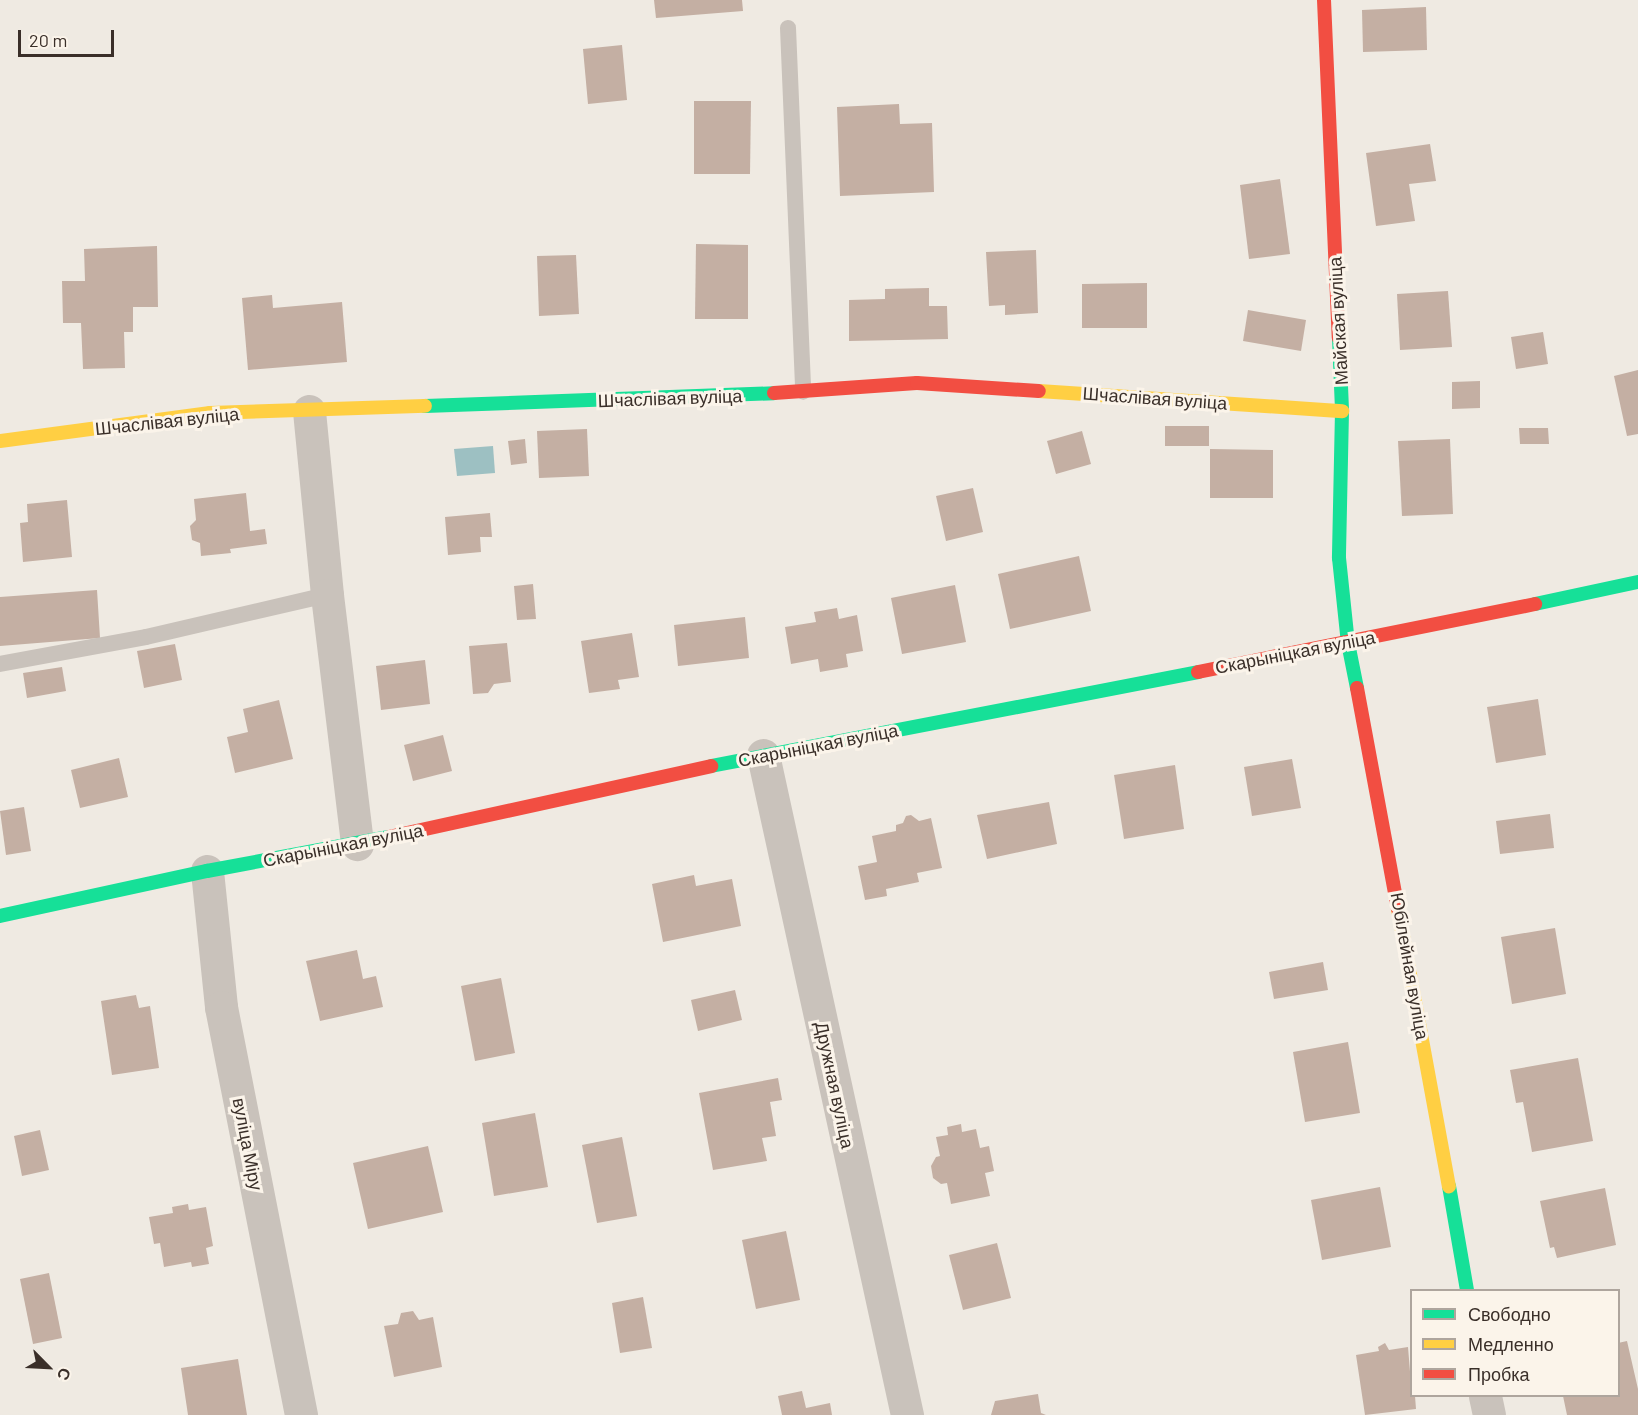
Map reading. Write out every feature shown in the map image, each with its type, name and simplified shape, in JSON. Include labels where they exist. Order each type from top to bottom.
[{"type":"street","name":"Майская вуліца","points":[[1324,0],[1342,411],[1339,558],[1348,643]]},
{"type":"street","name":"Шчаслівая вуліца","points":[[0,441],[210,413],[803,392],[917,383],[1342,411]]},
{"type":"street","points":[[309,411],[327,595],[357,844]]},
{"type":"street","name":"Скарыніцкая вуліца","points":[[0,916],[207,871],[357,844],[763,755],[1348,643],[1638,582]]},
{"type":"street","name":"Юбілейная вуліца","points":[[1348,643],[1423,1037],[1467,1289]]},
{"type":"street","name":"Дружная вуліца","points":[[763,755],[907,1415]]},
{"type":"street","name":"вуліца Міру","points":[[207,871],[221,1007],[301,1415]]},
{"type":"street","points":[[1485,1397],[1488,1415]]},
{"type":"lane","points":[[788,28],[803,392]]},
{"type":"lane","points":[[0,664],[146,637],[327,595]]},
{"type":"water","points":[[493,446],[495,473],[457,476],[454,449]]},
{"type":"building","points":[[654,0],[742,0],[743,11],[656,18]]},
{"type":"building","points":[[1426,7],[1427,50],[1363,52],[1362,10]]},
{"type":"building","points":[[622,45],[627,100],[588,104],[583,49]]},
{"type":"building","points":[[694,101],[751,101],[750,174],[694,174]]},
{"type":"building","points":[[899,104],[900,124],[932,123],[934,192],[840,196],[837,107]]},
{"type":"building","points":[[1430,144],[1436,181],[1409,184],[1415,221],[1376,226],[1366,153]]},
{"type":"building","points":[[1280,179],[1290,254],[1249,259],[1240,185]]},
{"type":"building","points":[[696,244],[748,245],[748,319],[695,319]]},
{"type":"building","points":[[157,246],[158,307],[133,307],[133,332],[124,332],[125,368],[83,369],[81,323],[63,323],[62,281],[85,281],[84,249]]},
{"type":"building","points":[[1036,250],[1038,313],[1005,315],[1005,305],[989,306],[986,252]]},
{"type":"building","points":[[576,255],[579,314],[539,316],[537,256]]},
{"type":"building","points":[[1147,283],[1147,328],[1082,328],[1082,284]]},
{"type":"building","points":[[929,288],[929,306],[947,306],[948,339],[849,341],[849,300],[885,299],[885,289]]},
{"type":"building","points":[[1448,291],[1452,347],[1400,350],[1397,294]]},
{"type":"building","points":[[272,295],[273,308],[342,302],[347,362],[248,370],[242,298]]},
{"type":"building","points":[[1248,310],[1306,320],[1301,351],[1243,341]]},
{"type":"building","points":[[1543,332],[1548,364],[1516,369],[1511,337]]},
{"type":"building","points":[[1638,370],[1638,434],[1627,436],[1614,376]]},
{"type":"building","points":[[1480,381],[1480,408],[1452,409],[1452,382]]},
{"type":"building","points":[[1165,426],[1209,426],[1209,446],[1165,446]]},
{"type":"building","points":[[1519,428],[1548,428],[1549,444],[1520,444]]},
{"type":"building","points":[[587,429],[589,476],[539,478],[537,431]]},
{"type":"building","points":[[1082,431],[1091,464],[1056,474],[1047,441]]},
{"type":"building","points":[[525,439],[527,463],[511,465],[508,441]]},
{"type":"building","points":[[1450,439],[1453,514],[1402,516],[1398,441]]},
{"type":"building","points":[[1210,449],[1273,450],[1273,498],[1210,498]]},
{"type":"building","points":[[973,488],[983,532],[946,541],[936,496]]},
{"type":"building","points":[[246,493],[250,531],[265,529],[267,544],[230,549],[231,553],[201,556],[200,543],[192,540],[190,526],[196,520],[194,499]]},
{"type":"building","points":[[67,500],[72,557],[23,562],[20,523],[28,522],[27,504]]},
{"type":"building","points":[[490,513],[492,537],[480,537],[481,552],[448,555],[445,517]]},
{"type":"building","points":[[1079,556],[1091,611],[1010,629],[998,574]]},
{"type":"building","points":[[533,584],[536,619],[517,620],[514,586]]},
{"type":"building","points":[[955,585],[966,642],[902,654],[891,598]]},
{"type":"building","points":[[97,590],[100,638],[0,646],[0,597]]},
{"type":"building","points":[[837,608],[839,619],[857,615],[863,651],[846,654],[848,667],[820,672],[818,659],[791,664],[785,627],[816,622],[814,612]]},
{"type":"building","points":[[745,617],[749,658],[678,666],[674,625]]},
{"type":"building","points":[[632,633],[639,677],[618,680],[620,689],[589,693],[581,641]]},
{"type":"building","points":[[507,643],[511,682],[494,684],[488,693],[473,694],[469,646]]},
{"type":"building","points":[[175,644],[182,680],[144,688],[137,651]]},
{"type":"building","points":[[425,660],[430,704],[381,710],[376,666]]},
{"type":"building","points":[[62,667],[66,691],[27,698],[23,673]]},
{"type":"building","points":[[1538,699],[1546,755],[1496,763],[1487,707]]},
{"type":"building","points":[[279,700],[293,759],[235,773],[227,737],[248,732],[243,709]]},
{"type":"building","points":[[443,735],[452,771],[413,781],[404,745]]},
{"type":"building","points":[[119,758],[128,797],[80,808],[71,770]]},
{"type":"building","points":[[1292,759],[1301,808],[1252,816],[1244,767]]},
{"type":"building","points":[[1175,765],[1184,829],[1124,839],[1114,775]]},
{"type":"building","points":[[1049,802],[1057,844],[987,859],[977,815]]},
{"type":"building","points":[[24,807],[31,851],[6,855],[0,811]]},
{"type":"building","points":[[1550,814],[1554,848],[1500,854],[1496,821]]},
{"type":"building","points":[[911,815],[919,821],[931,818],[942,868],[917,873],[919,882],[886,889],[887,896],[865,900],[858,866],[877,862],[872,836],[896,831],[896,825],[903,823],[906,816]]},
{"type":"building","points":[[694,875],[696,886],[732,879],[741,926],[663,942],[652,884]]},
{"type":"building","points":[[1555,928],[1566,994],[1512,1004],[1501,937]]},
{"type":"building","points":[[357,950],[363,979],[376,976],[383,1007],[320,1021],[306,961]]},
{"type":"building","points":[[1323,962],[1328,990],[1274,999],[1269,972]]},
{"type":"building","points":[[501,978],[515,1053],[475,1061],[461,986]]},
{"type":"building","points":[[735,990],[742,1020],[698,1031],[691,1000]]},
{"type":"building","points":[[136,995],[139,1008],[150,1006],[159,1068],[112,1075],[101,1001]]},
{"type":"building","points":[[1348,1042],[1360,1113],[1305,1122],[1293,1052]]},
{"type":"building","points":[[1578,1058],[1593,1141],[1532,1152],[1523,1102],[1516,1103],[1510,1070]]},
{"type":"building","points":[[778,1078],[782,1100],[770,1102],[776,1136],[762,1138],[767,1161],[713,1170],[699,1093]]},
{"type":"building","points":[[535,1113],[548,1187],[494,1196],[482,1123]]},
{"type":"building","points":[[961,1124],[962,1132],[976,1129],[980,1148],[989,1146],[994,1171],[985,1173],[990,1196],[951,1204],[947,1183],[941,1184],[933,1178],[931,1166],[936,1157],[940,1156],[936,1137],[948,1135],[947,1127]]},
{"type":"building","points":[[40,1130],[49,1170],[22,1176],[14,1136]]},
{"type":"building","points":[[622,1137],[637,1216],[597,1223],[582,1145]]},
{"type":"building","points":[[428,1146],[443,1212],[368,1229],[353,1163]]},
{"type":"building","points":[[1380,1187],[1391,1247],[1322,1260],[1311,1200]]},
{"type":"building","points":[[1605,1188],[1616,1245],[1557,1258],[1554,1247],[1550,1248],[1540,1201]]},
{"type":"building","points":[[188,1204],[189,1210],[206,1207],[213,1246],[206,1248],[209,1264],[192,1267],[191,1262],[164,1267],[160,1243],[154,1244],[149,1217],[173,1213],[172,1207]]},
{"type":"building","points":[[786,1231],[800,1300],[756,1309],[742,1240]]},
{"type":"building","points":[[997,1243],[1011,1298],[963,1310],[949,1255]]},
{"type":"building","points":[[49,1273],[62,1338],[33,1344],[20,1279]]},
{"type":"building","points":[[643,1297],[652,1348],[620,1353],[612,1303]]},
{"type":"building","points":[[413,1311],[419,1320],[433,1317],[442,1367],[394,1377],[384,1326],[398,1324],[401,1313]]},
{"type":"building","points":[[1627,1341],[1638,1389],[1638,1415],[1567,1415],[1563,1397],[1620,1397],[1620,1343]]},
{"type":"building","points":[[1385,1343],[1389,1350],[1408,1347],[1410,1397],[1415,1397],[1416,1409],[1365,1415],[1356,1355],[1379,1351],[1378,1347]]},
{"type":"building","points":[[238,1359],[247,1415],[188,1415],[181,1368]]},
{"type":"building","points":[[802,1391],[806,1408],[830,1403],[832,1415],[782,1415],[778,1396]]},
{"type":"building","points":[[1038,1394],[1041,1413],[1046,1415],[991,1415],[995,1401]]},
{"type":"traffic: fast","points":[[1339,338],[1342,411],[1339,558],[1348,643],[1357,688]]},
{"type":"traffic: fast","points":[[425,406],[774,393]]},
{"type":"traffic: fast","points":[[1535,604],[1638,582]]},
{"type":"traffic: fast","points":[[711,766],[1198,672]]},
{"type":"traffic: fast","points":[[0,916],[207,871],[389,837]]},
{"type":"traffic: fast","points":[[1449,1186],[1467,1289]]},
{"type":"traffic: slow","points":[[1039,391],[1342,411]]},
{"type":"traffic: slow","points":[[0,441],[210,413],[425,406]]},
{"type":"traffic: slow","points":[[1398,909],[1449,1186]]},
{"type":"traffic: jam","points":[[1324,0],[1339,338]]},
{"type":"traffic: jam","points":[[774,393],[917,383],[1039,391]]},
{"type":"traffic: jam","points":[[1198,672],[1535,604]]},
{"type":"traffic: jam","points":[[1357,688],[1398,909]]},
{"type":"traffic: jam","points":[[389,837],[711,766]]}]
